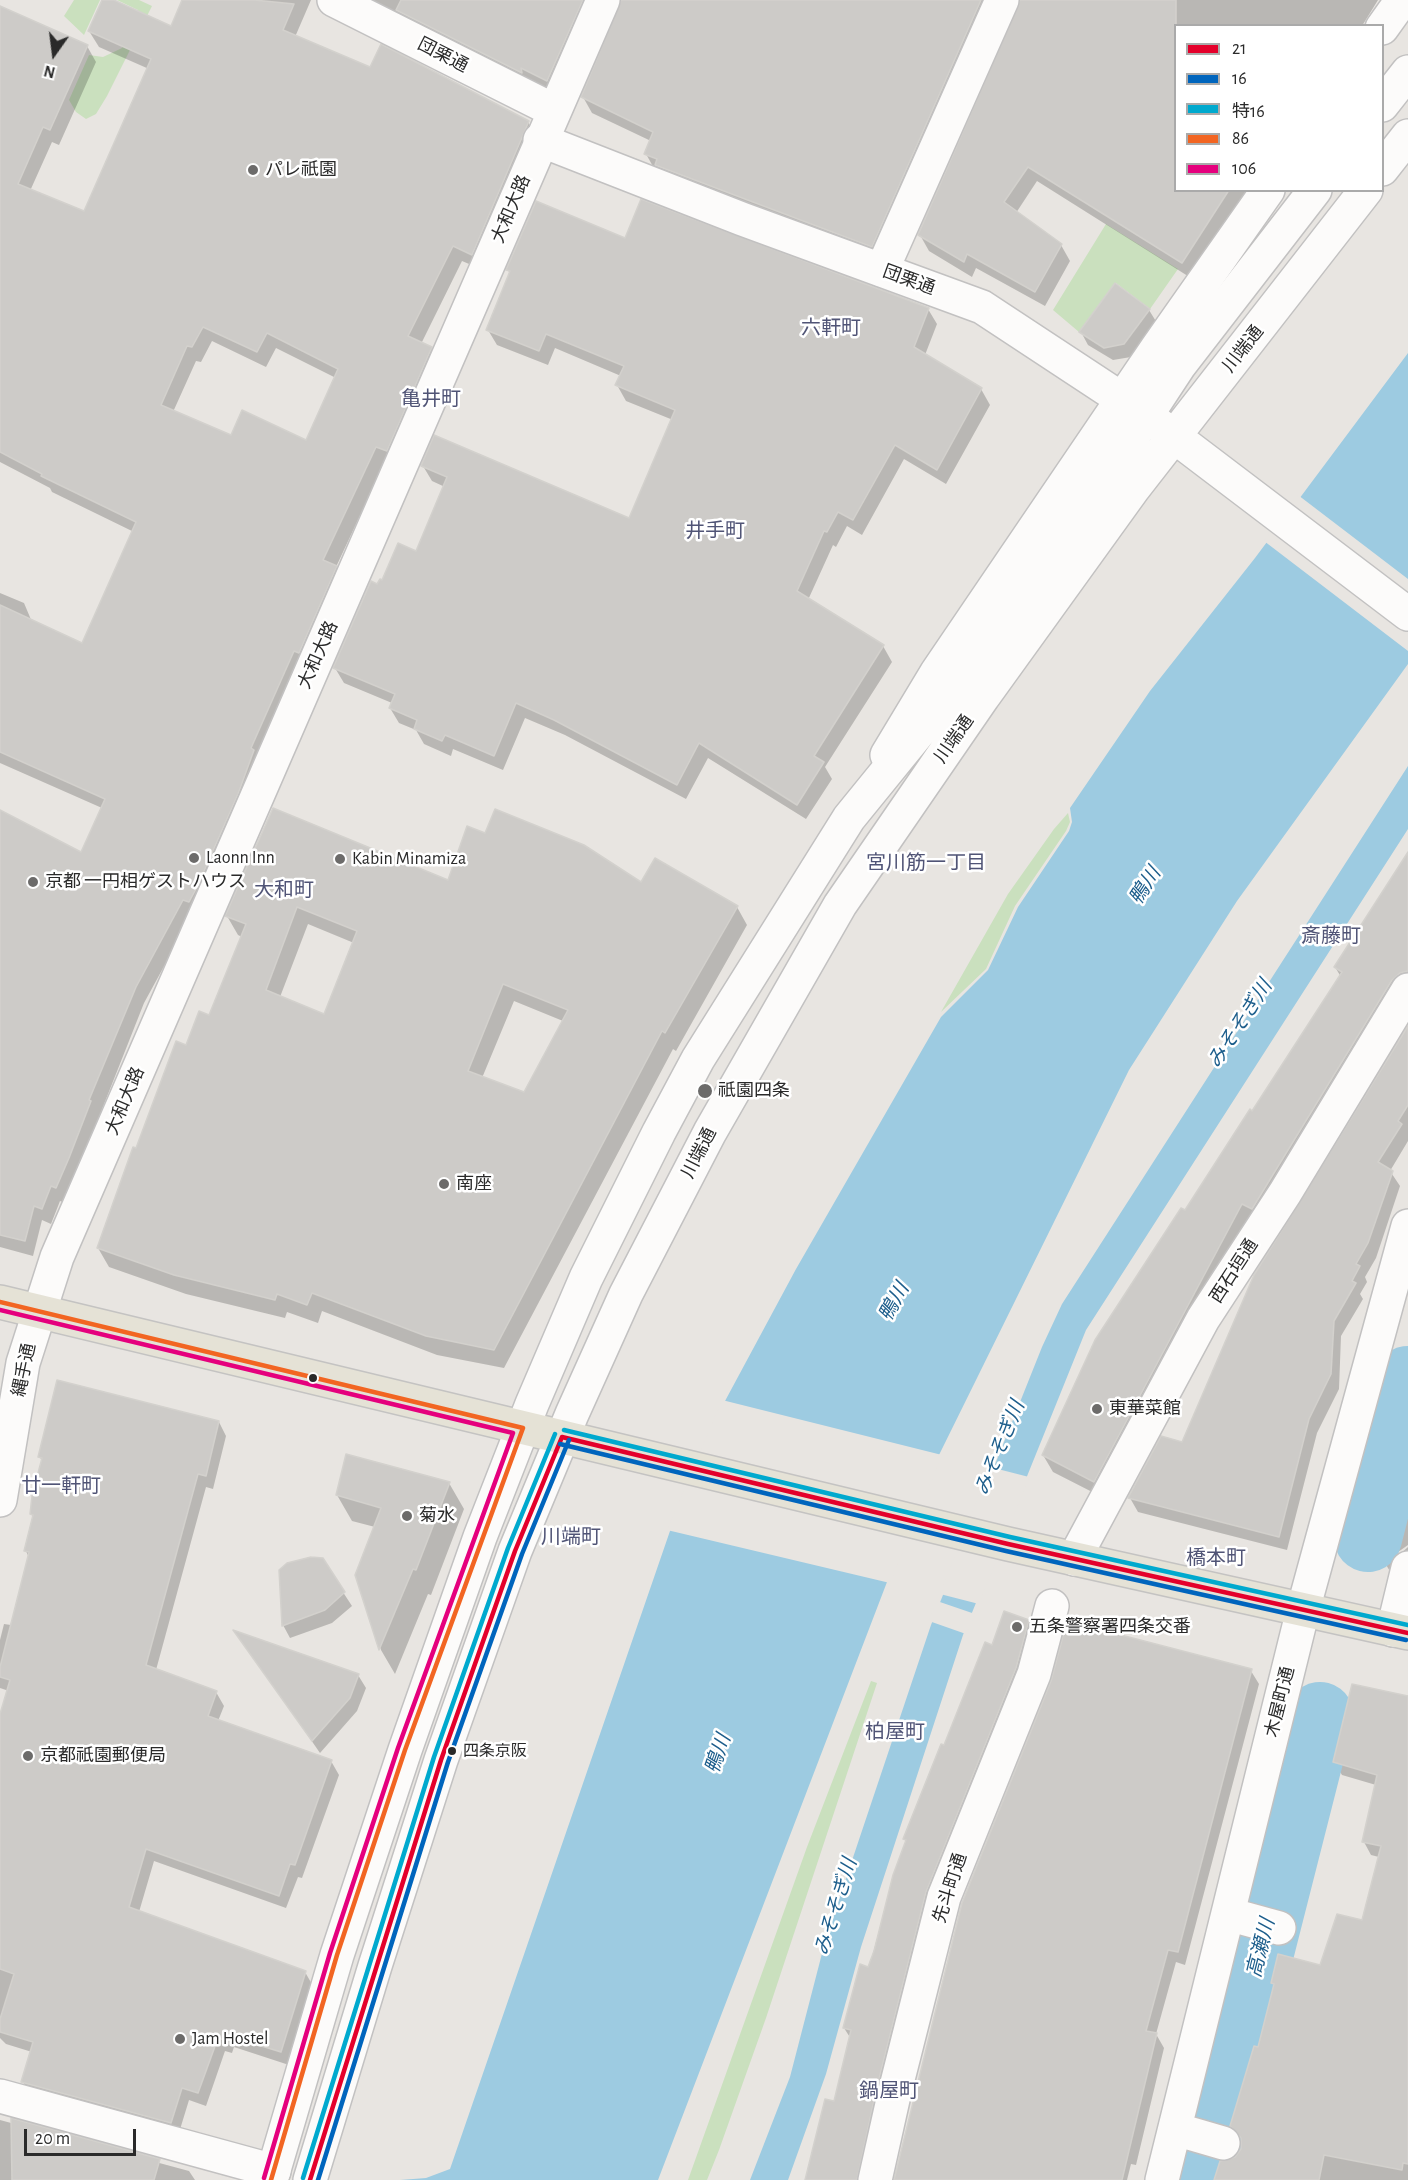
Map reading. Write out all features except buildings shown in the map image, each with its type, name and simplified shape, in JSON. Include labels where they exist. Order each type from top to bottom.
[{"type":"main road","points":[[0,1302],[1008,1544],[1401,1631]]},
{"type":"street","name":"団栗通","points":[[334,0],[553,110]]},
{"type":"street","name":"大和大路","points":[[38,1312],[57,1257],[251,807],[423,418],[553,110],[603,0]]},
{"type":"street","points":[[882,270],[1002,0]]},
{"type":"street","points":[[1384,27],[1402,0]]},
{"type":"street","points":[[1384,104],[1408,72]]},
{"type":"street","points":[[1384,168],[1408,136]]},
{"type":"street","name":"団栗通","points":[[540,140],[584,159],[982,307],[1175,436],[1408,614]]},
{"type":"street","points":[[0,2096],[272,2176],[337,1955],[405,1750],[523,1428],[586,1278],[659,1132],[698,1059],[849,818],[937,672],[1134,407],[1267,192]]},
{"type":"street","points":[[1134,407],[1179,366],[1313,192]]},
{"type":"street","name":"川端通","points":[[310,2180],[441,1760],[515,1551],[562,1437],[626,1294],[710,1132],[840,905],[1010,659],[1133,489],[1364,192]]},
{"type":"street","name":"西石垣通","points":[[1074,1559],[1203,1319],[1285,1193],[1408,990]]},
{"type":"street","name":"木屋町通","points":[[1162,2180],[1198,2136],[1254,1921],[1303,1610],[1408,1226]]},
{"type":"street","name":"縄手通","points":[[0,1500],[23,1363],[38,1312]]},
{"type":"street","points":[[1401,1631],[1408,1568]]},
{"type":"street","name":"先斗町通","points":[[876,2180],[894,2095],[944,1897],[1034,1674],[1052,1606]]},
{"type":"green space","points":[[74,0],[100,0],[84,35],[64,16]]},
{"type":"green space","points":[[117,0],[139,0],[152,6],[107,96],[96,114],[86,119],[76,112],[69,100],[89,55],[103,57],[122,48],[138,10]]},
{"type":"green space","points":[[1106,224],[1178,269],[1150,309],[1116,283],[1079,332],[1053,310]]},
{"type":"green space","points":[[1068,813],[1070,822],[1066,831],[1015,906],[986,969],[941,1012],[1008,894]]},
{"type":"green space","points":[[871,1681],[877,1683],[766,2018],[719,2150],[707,2180],[688,2180],[807,1847]]},
{"type":"water","name":"鴨川","points":[[1408,353],[1408,664],[1237,901],[1129,1070],[939,1455],[887,1582],[658,2180],[400,2180],[426,2178],[450,2169],[670,1531],[725,1401],[796,1269],[941,1017],[988,970],[1018,907],[1069,831],[1072,822],[1070,808],[1150,691],[1255,558]]},
{"type":"water","points":[[1408,766],[1408,829],[1086,1330],[963,1635],[861,1947],[826,2074],[788,2180],[750,2180],[790,2077],[826,1938],[931,1625],[1042,1347],[1062,1304]]},
{"type":"pier","points":[[1298,495],[1408,579],[1408,651],[1264,541]]},
{"type":"pier","points":[[722,1400],[942,1455],[890,1583],[667,1530]]},
{"type":"pier","points":[[990,1467],[1029,1477],[979,1604],[940,1594]]},
{"type":"pier","points":[[937,1601],[975,1614],[966,1634],[929,1621]]},
{"type":"waterway","name":"高瀬川","points":[[1368,1538],[1408,1380]]},
{"type":"waterway","name":"高瀬川","points":[[1202,2180],[1320,1716]]},
{"type":"transit line","name":"86","points":[[0,1302],[523,1428],[405,1750],[337,1955],[271,2180]]},
{"type":"transit line","name":"106","points":[[0,1310],[513,1433],[398,1748],[330,1953],[264,2178]]},
{"type":"transit line","name":"特16","points":[[564,1430],[1010,1537],[1408,1625]]},
{"type":"transit line","name":"特16","points":[[303,2178],[434,1757],[508,1548],[555,1434]]},
{"type":"transit line","name":"21","points":[[562,1437],[1008,1544],[1408,1633]]},
{"type":"transit line","name":"21","points":[[310,2180],[441,1760],[515,1551],[562,1437]]},
{"type":"transit line","name":"16","points":[[318,2180],[448,1762],[522,1554],[569,1440]]},
{"type":"transit line","name":"16","points":[[560,1444],[1006,1551],[1406,1640]]},
{"type":"place","name":"パレ祇園","points":[[253,170]]},
{"type":"place","name":"Laonn Inn","points":[[194,858]]},
{"type":"place","name":"Kabin Minamiza","points":[[340,859]]},
{"type":"place","name":"京都 一円相ゲストハウス","points":[[33,882]]},
{"type":"place","name":"祇園四条","points":[[705,1091]]},
{"type":"place","name":"南座","points":[[444,1184]]},
{"type":"place","name":"東華菜館","points":[[1097,1409]]},
{"type":"place","name":"菊水","points":[[407,1516]]},
{"type":"place","name":"五条警察署四条交番","points":[[1017,1627]]},
{"type":"place","name":"四条京阪","points":[[452,1751]]},
{"type":"place","name":"京都祇園郵便局","points":[[28,1756]]},
{"type":"place","name":"Jam Hostel","points":[[180,2039]]},
{"type":"district","name":"六軒町","points":[[831,328]]},
{"type":"district","name":"亀井町","points":[[431,399]]},
{"type":"district","name":"井手町","points":[[715,531]]},
{"type":"district","name":"宮川筋一丁目","points":[[926,863]]},
{"type":"district","name":"大和町","points":[[284,890]]},
{"type":"district","name":"斎藤町","points":[[1331,936]]},
{"type":"district","name":"廿一軒町","points":[[61,1486]]},
{"type":"district","name":"川端町","points":[[571,1537]]},
{"type":"district","name":"橋本町","points":[[1216,1558]]},
{"type":"district","name":"柏屋町","points":[[895,1732]]},
{"type":"district","name":"鍋屋町","points":[[889,2091]]},
{"type":"water label","name":"みそそぎ川","points":[[1240,1024]]},
{"type":"water label","name":"みそそぎ川","points":[[1000,1448]]},
{"type":"water label","name":"みそそぎ川","points":[[836,1907]]}]
